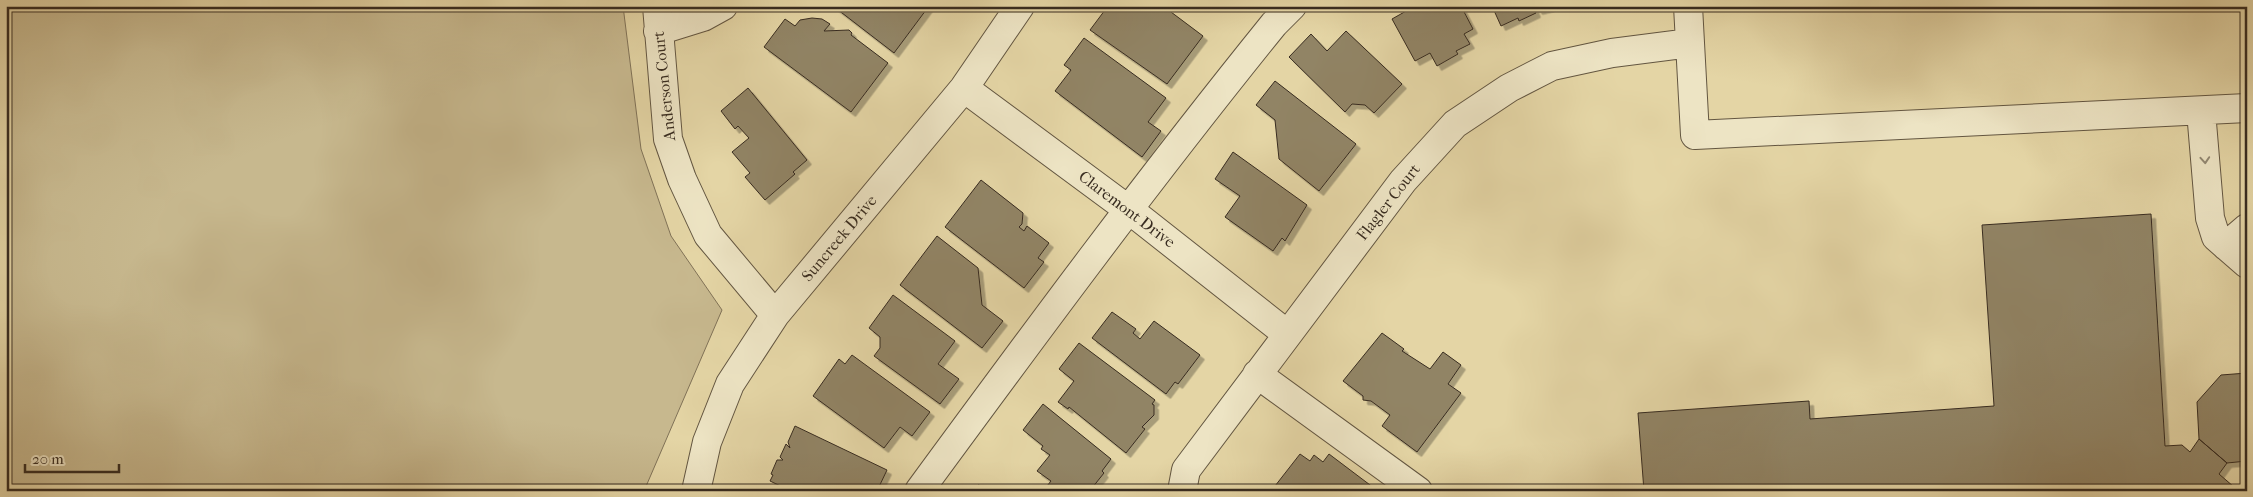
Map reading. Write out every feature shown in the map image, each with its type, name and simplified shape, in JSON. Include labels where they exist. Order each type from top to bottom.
[{"type":"street","points":[[657,19],[703,17],[723,6]]},
{"type":"street","name":"Suncreek Drive","points":[[696,491],[707,442],[730,384],[775,315],[964,88],[1020,6]]},
{"type":"street","points":[[919,491],[1015,358],[1128,209],[1257,45],[1292,6]]},
{"type":"street","points":[[1688,6],[1695,135],[2247,108]]},
{"type":"street","name":"Anderson Court","points":[[657,19],[668,139],[682,179],[708,235],[775,315]]},
{"type":"street","name":"Flagler Court","points":[[1182,491],[1186,470],[1257,374],[1403,180],[1455,124],[1509,88],[1552,66],[1612,53],[1690,43]]},
{"type":"street","name":"Claremont Drive","points":[[964,88],[1128,209],[1287,334]]},
{"type":"street","points":[[2202,111],[2210,218],[2216,237],[2247,264]]},
{"type":"street","points":[[2226,246],[2247,228]]},
{"type":"street","points":[[1257,374],[1418,491]]},
{"type":"shaded area","points":[[6,6],[623,6],[641,149],[671,236],[722,310],[644,491],[6,491]]},
{"type":"building","points":[[833,6],[929,6],[894,53]]},
{"type":"building","points":[[1108,6],[1122,6],[1125,8],[1126,6],[1163,6],[1203,36],[1167,84],[1090,30]]},
{"type":"building","points":[[1415,6],[1461,6],[1473,29],[1464,34],[1470,44],[1456,51],[1458,54],[1437,66],[1430,53],[1415,61],[1392,19]]},
{"type":"building","points":[[1492,6],[1550,7],[1538,10],[1536,7],[1534,8],[1536,13],[1519,21],[1518,18],[1501,26]]},
{"type":"building","points":[[785,19],[795,26],[800,20],[822,19],[830,24],[824,31],[849,30],[852,33],[851,35],[888,63],[851,112],[764,47]]},
{"type":"building","points":[[1346,31],[1402,84],[1374,113],[1365,105],[1352,104],[1345,112],[1289,57],[1311,34],[1327,51]]},
{"type":"building","points":[[1084,38],[1166,98],[1148,122],[1161,131],[1142,157],[1055,91],[1071,70],[1064,65]]},
{"type":"building","points":[[1275,81],[1356,144],[1319,191],[1279,159],[1275,120],[1256,105]]},
{"type":"building","points":[[748,88],[807,160],[793,172],[795,174],[765,200],[745,177],[750,173],[732,152],[749,138],[738,126],[735,129],[721,111]]},
{"type":"building","points":[[1233,152],[1307,205],[1285,241],[1282,238],[1273,251],[1225,217],[1240,196],[1215,179]]},
{"type":"building","points":[[981,180],[1023,213],[1022,224],[1019,227],[1024,231],[1027,226],[1049,243],[1038,258],[1044,262],[1024,288],[945,227]]},
{"type":"building","points":[[2151,214],[2165,446],[2182,445],[2190,452],[2199,439],[2227,463],[2219,474],[2234,487],[2235,491],[1644,491],[1638,413],[1809,401],[1810,419],[1994,406],[1982,225]]},
{"type":"building","points":[[937,236],[978,268],[982,305],[1003,321],[982,348],[900,285]]},
{"type":"building","points":[[893,295],[955,341],[938,364],[959,379],[940,404],[874,356],[880,348],[880,337],[869,328]]},
{"type":"building","points":[[1112,312],[1136,329],[1133,333],[1140,339],[1154,321],[1200,355],[1178,384],[1175,382],[1166,394],[1092,338]]},
{"type":"building","points":[[1382,333],[1404,349],[1402,351],[1430,369],[1443,352],[1461,365],[1448,384],[1461,393],[1417,452],[1382,426],[1390,415],[1371,401],[1363,400],[1363,396],[1343,381]]},
{"type":"building","points":[[1079,343],[1155,400],[1152,404],[1154,405],[1154,415],[1142,427],[1145,429],[1126,453],[1069,407],[1068,409],[1058,402],[1074,381],[1059,369]]},
{"type":"building","points":[[852,355],[930,412],[912,436],[900,427],[884,448],[813,396],[839,359],[845,364]]},
{"type":"building","points":[[2247,373],[2247,461],[2227,463],[2199,439],[2197,402],[2221,375]]},
{"type":"building","points":[[1043,404],[1111,459],[1102,471],[1104,473],[1092,488],[1090,486],[1086,491],[1052,491],[1047,486],[1051,481],[1037,471],[1050,455],[1041,449],[1043,446],[1023,430]]},
{"type":"building","points":[[795,426],[887,470],[877,491],[852,491],[843,486],[841,491],[791,491],[770,481],[777,460],[783,460],[780,457],[786,444],[790,448],[788,442]]},
{"type":"building","points":[[1300,454],[1310,461],[1314,455],[1323,462],[1329,454],[1378,491],[1280,491],[1275,486]]},
{"type":"building","points":[[978,485],[1002,491],[977,491]]}]
